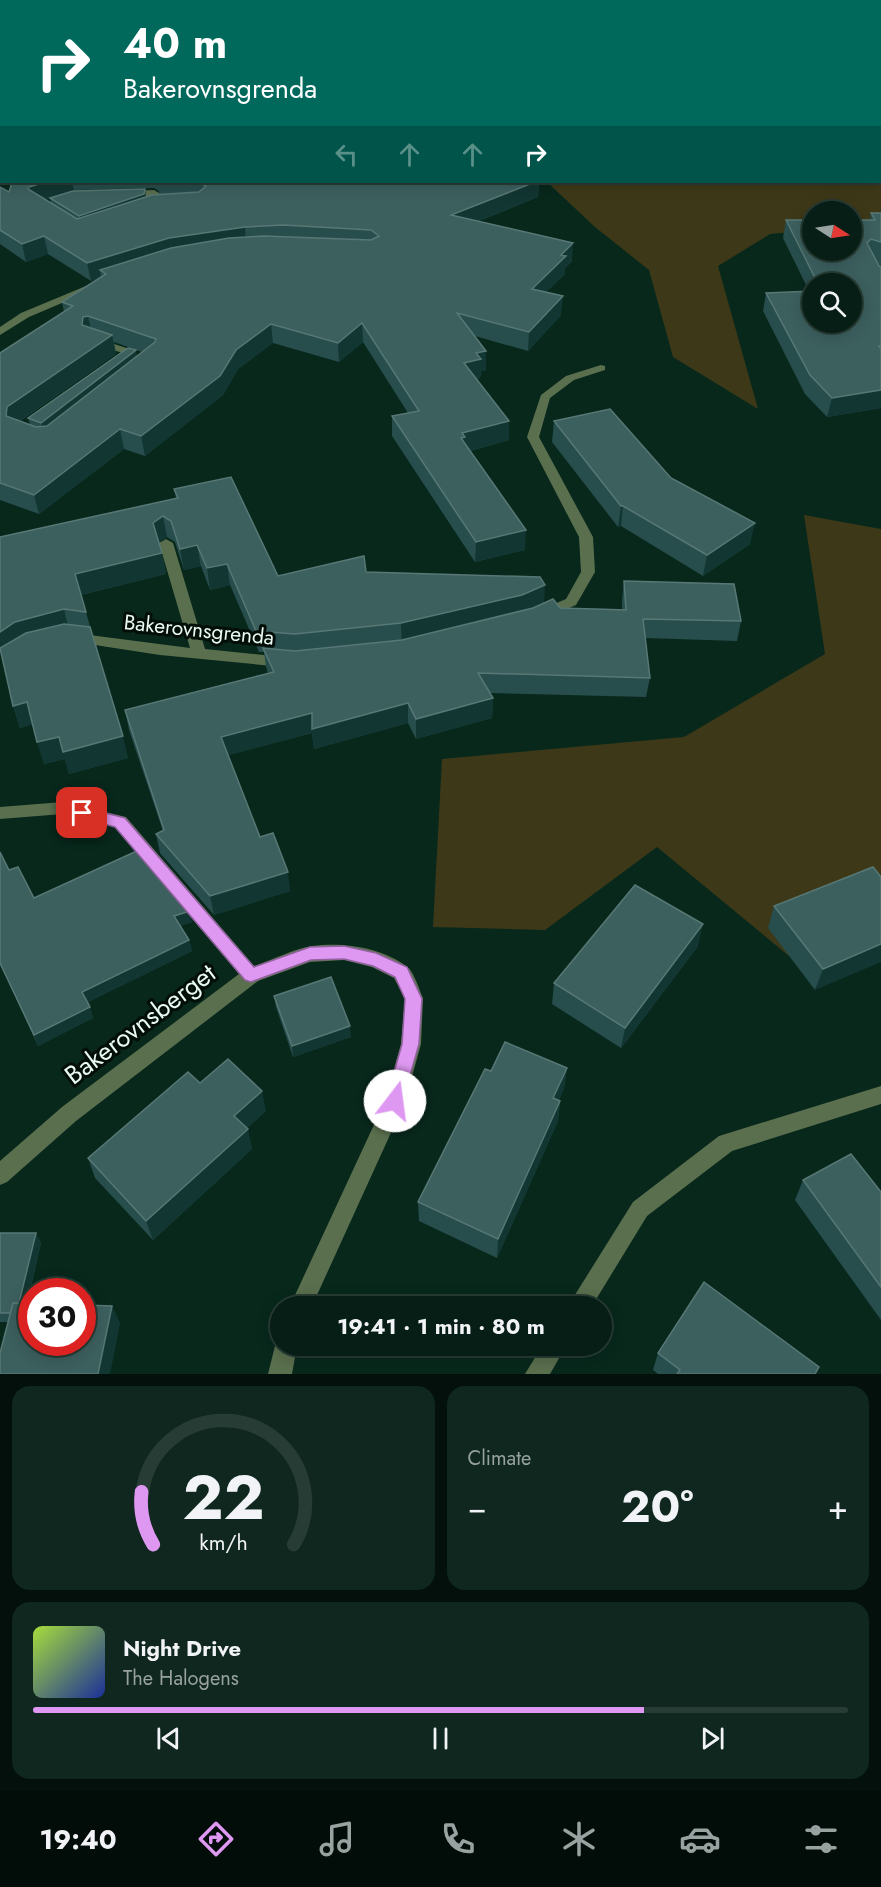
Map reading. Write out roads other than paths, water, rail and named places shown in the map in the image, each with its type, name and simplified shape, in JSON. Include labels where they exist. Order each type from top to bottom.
[{"type":"street","points":[[120,194],[154,193],[153,207]]},
{"type":"street","points":[[143,210],[165,206]]},
{"type":"street","points":[[0,332],[25,315],[111,279]]},
{"type":"street","points":[[91,340],[130,356]]},
{"type":"street","points":[[526,622],[571,602],[588,572],[586,537],[533,437],[545,397],[570,378],[601,368]]},
{"type":"street","points":[[166,543],[199,654]]},
{"type":"street","name":"Bakerovnsgrenda","points":[[59,641],[70,638],[297,663]]},
{"type":"street","points":[[0,813],[63,808],[120,822],[251,975]]},
{"type":"street","name":"Bakerovnsberget","points":[[0,1174],[69,1114],[251,975],[310,954],[344,952],[376,960],[401,972],[414,999],[411,1044],[395,1101],[306,1296]]},
{"type":"street","points":[[585,1296],[640,1209],[726,1143],[881,1095]]},
{"type":"street","points":[[280,1374],[284,1356]]},
{"type":"street","points":[[537,1374],[549,1356]]}]
